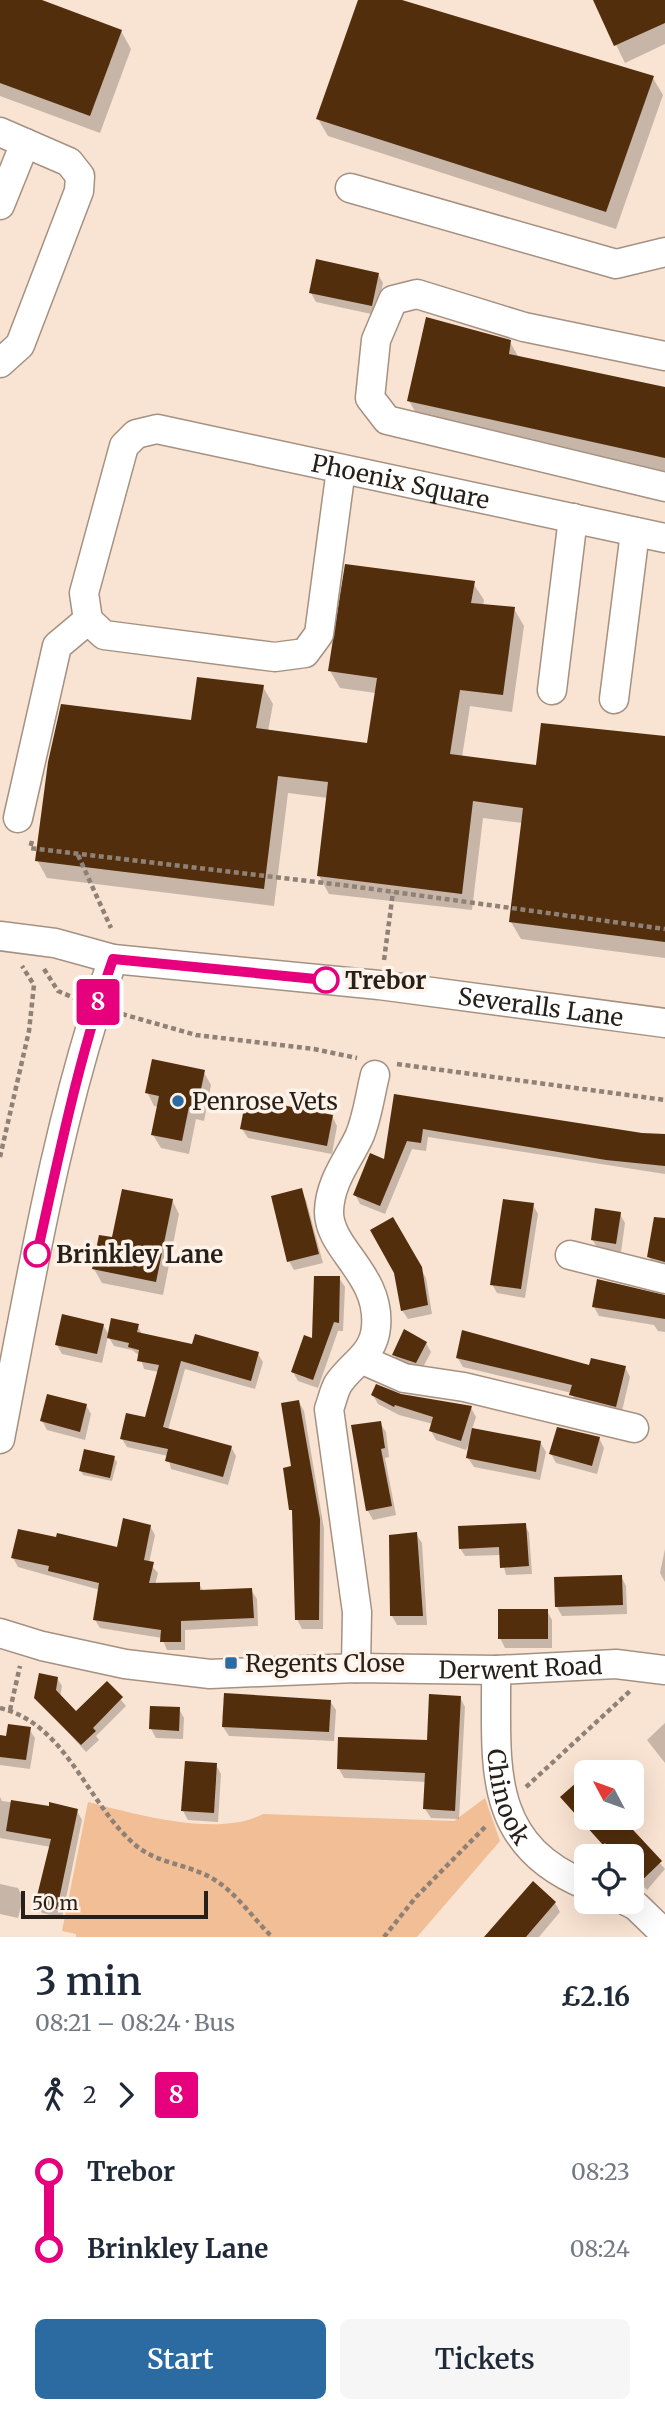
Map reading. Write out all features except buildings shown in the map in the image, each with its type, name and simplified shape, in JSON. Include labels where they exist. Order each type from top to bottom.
[{"type":"street","points":[[0,205],[13,137],[69,162],[80,176],[79,191],[20,345],[0,363]]},
{"type":"street","points":[[350,188],[616,264],[665,251]]},
{"type":"street","points":[[665,356],[524,327],[417,294],[393,300],[376,340],[370,398],[387,420],[665,487]]},
{"type":"street","name":"Phoenix Square","points":[[88,620],[84,593],[124,446],[136,434],[157,429],[665,538]]},
{"type":"street","points":[[18,818],[57,646],[88,620],[104,635],[275,657],[305,653],[320,634],[341,469]]},
{"type":"street","points":[[552,690],[573,518]]},
{"type":"street","points":[[614,699],[635,532]]},
{"type":"street","name":"Severalls Lane","points":[[0,936],[55,943],[113,959],[379,985],[665,1023]]},
{"type":"street","points":[[0,1439],[69,1106],[96,1007],[113,959]]},
{"type":"street","points":[[356,1668],[356,1612],[329,1409],[338,1384],[363,1360],[376,1329],[374,1300],[360,1268],[334,1234],[329,1213],[332,1189],[359,1136],[375,1068]]},
{"type":"street","points":[[570,1255],[665,1279]]},
{"type":"street","points":[[363,1360],[404,1378],[464,1387],[634,1428]]},
{"type":"street","name":"Derwent Road","points":[[16,1643],[125,1664],[210,1674],[356,1668],[496,1670],[615,1664],[665,1670]]},
{"type":"street","name":"Chinook","points":[[496,1670],[497,1772],[505,1807],[527,1848],[563,1876],[574,1880]]},
{"type":"street","points":[[644,1914],[665,1934]]},
{"type":"path","points":[[18,818],[34,827],[30,848],[393,892],[665,929]]},
{"type":"path","points":[[78,854],[111,928]]},
{"type":"path","points":[[383,966],[393,892]]},
{"type":"path","points":[[11,965],[44,968],[58,991],[96,1007],[196,1035],[314,1049],[375,1068],[665,1100]]},
{"type":"path","points":[[0,1157],[29,1031],[34,985],[23,966]]},
{"type":"path","points":[[10,1710],[16,1643]]},
{"type":"path","points":[[0,1707],[40,1727],[74,1765],[107,1815],[132,1843],[154,1859],[192,1868],[217,1881],[272,1937]]},
{"type":"shaded area","points":[[485,1798],[500,1841],[417,1937],[76,1937],[76,1934],[62,1931],[88,1802],[177,1822],[224,1824],[245,1821],[263,1814],[454,1821]]},
{"type":"bus line","name":"8","points":[[37,1254],[69,1106],[96,1007],[113,959],[326,980]]},
{"type":"place","name":"Trebor","points":[[326,980]]},
{"type":"place","name":"Penrose Vets","points":[[178,1101]]},
{"type":"place","name":"Brinkley Lane","points":[[37,1254]]},
{"type":"place","name":"Regents Close","points":[[231,1663]]}]
